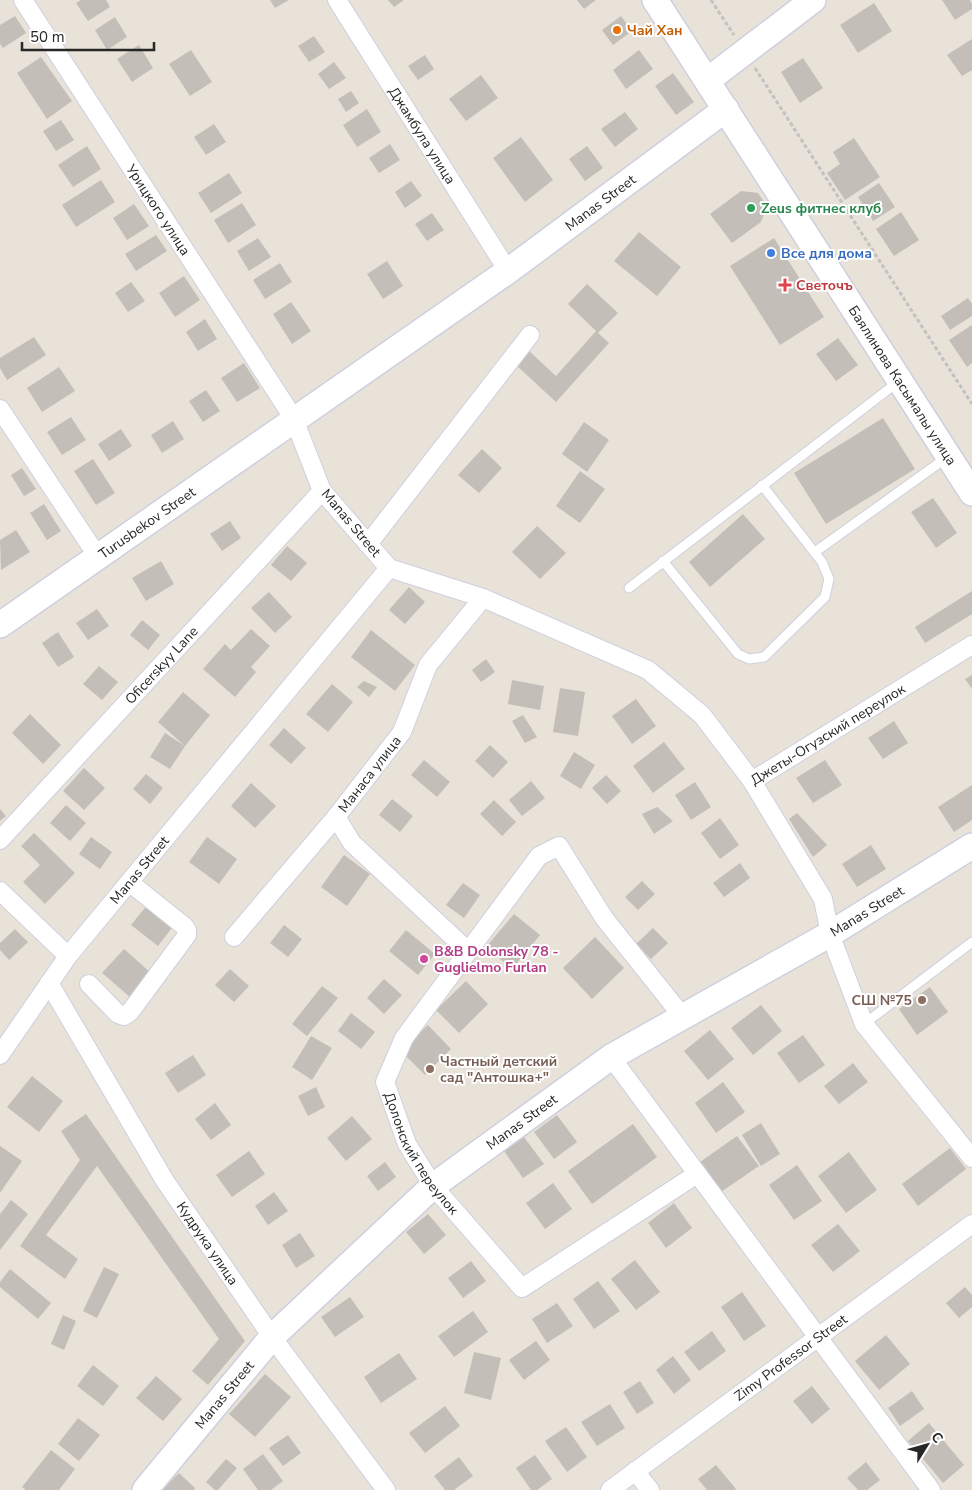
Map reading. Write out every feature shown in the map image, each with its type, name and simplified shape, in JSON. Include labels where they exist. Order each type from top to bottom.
[{"type":"street","name":"Урицкого улица","points":[[23,0],[294,419]]},
{"type":"street","name":"Джамбула улица","points":[[337,0],[508,271]]},
{"type":"street","name":"Баялинова Касымалы улица","points":[[655,0],[972,493]]},
{"type":"street","points":[[708,80],[813,0]]},
{"type":"street","name":"Manas Street","points":[[0,1055],[68,956],[389,568],[322,492],[294,419],[508,271],[726,109]]},
{"type":"street","points":[[368,544],[530,335]]},
{"type":"street","points":[[0,409],[98,557]]},
{"type":"street","name":"Turusbekov Street","points":[[0,625],[294,419]]},
{"type":"street","name":"Oficerskyy Lane","points":[[0,840],[322,492]]},
{"type":"street","points":[[389,568],[483,598],[648,670],[702,715],[752,781]]},
{"type":"street","name":"Манаса улица","points":[[234,937],[336,817],[402,732],[428,665],[483,598]]},
{"type":"street","name":"Джеты-Огузский переулок","points":[[972,645],[752,781],[824,899],[830,934],[864,1024],[972,1158]]},
{"type":"street","points":[[336,817],[352,843],[468,952]]},
{"type":"street","name":"Долонский переулок","points":[[683,1017],[604,918],[560,846],[539,856],[404,1038],[385,1082],[407,1144],[433,1186],[522,1288],[697,1174]]},
{"type":"street","name":"Manas Street","points":[[144,1490],[272,1337],[433,1186],[611,1057],[830,934],[972,846]]},
{"type":"street","points":[[89,984],[118,1014],[124,1016],[130,1012],[187,935],[187,930],[184,926],[129,882]]},
{"type":"street","points":[[0,891],[68,956]]},
{"type":"street","name":"Кудрука улица","points":[[49,983],[165,1181],[272,1337],[386,1490]]},
{"type":"street","points":[[611,1057],[930,1490]]},
{"type":"street","name":"Zimy Professor Street","points":[[610,1490],[972,1224]]},
{"type":"street","points":[[635,1471],[650,1490]]},
{"type":"lane","points":[[629,588],[900,380]]},
{"type":"lane","points":[[814,552],[948,456]]},
{"type":"lane","points":[[663,562],[738,654],[749,659],[764,657],[825,597],[829,579],[822,562],[762,485]]},
{"type":"lane","points":[[864,1024],[972,942]]},
{"type":"path","points":[[711,0],[972,404]]},
{"type":"building","points":[[81,0],[106,0],[110,7],[88,21],[76,3]]},
{"type":"building","points":[[270,0],[289,0],[275,8]]},
{"type":"building","points":[[388,0],[404,0],[394,7]]},
{"type":"building","points":[[577,0],[596,0],[584,9]]},
{"type":"building","points":[[942,0],[970,0],[972,9],[955,20]]},
{"type":"building","points":[[874,3],[892,31],[858,53],[840,25]]},
{"type":"building","points":[[15,16],[26,33],[3,48],[0,44],[0,25]]},
{"type":"building","name":"Чай Хан","points":[[621,16],[632,31],[613,45],[602,30]]},
{"type":"building","points":[[115,17],[127,37],[107,50],[95,30]]},
{"type":"building","points":[[314,36],[325,52],[309,62],[298,46]]},
{"type":"building","points":[[972,39],[972,70],[962,76],[947,55]]},
{"type":"building","points":[[139,45],[153,68],[132,82],[117,59]]},
{"type":"building","points":[[191,50],[212,82],[190,96],[169,64]]},
{"type":"building","points":[[639,50],[653,69],[626,89],[613,70]]},
{"type":"building","points":[[425,55],[434,69],[418,80],[408,66]]},
{"type":"building","points":[[41,57],[72,101],[47,119],[17,73]]},
{"type":"building","points":[[803,58],[823,88],[800,103],[781,72]]},
{"type":"building","points":[[334,62],[346,78],[329,89],[318,74]]},
{"type":"building","points":[[673,73],[694,102],[676,115],[655,86]]},
{"type":"building","points":[[481,75],[498,98],[466,121],[449,99]]},
{"type":"building","points":[[351,91],[359,103],[346,112],[338,99]]},
{"type":"building","points":[[367,109],[381,132],[357,147],[343,125]]},
{"type":"building","points":[[625,112],[638,129],[615,147],[601,129]]},
{"type":"building","points":[[61,120],[74,140],[56,151],[43,131]]},
{"type":"building","points":[[214,124],[226,142],[206,155],[194,137]]},
{"type":"building","points":[[521,137],[553,180],[525,202],[493,158]]},
{"type":"building","points":[[854,138],[880,177],[845,200],[827,173],[840,164],[833,152]]},
{"type":"building","points":[[390,144],[400,160],[379,173],[369,158]]},
{"type":"building","points":[[87,146],[101,169],[73,187],[58,165]]},
{"type":"building","points":[[587,146],[603,168],[585,181],[569,159]]},
{"type":"building","points":[[229,173],[242,193],[211,213],[198,193]]},
{"type":"building","points":[[101,180],[115,202],[76,227],[62,205]]},
{"type":"building","points":[[411,181],[422,196],[405,208],[395,192]]},
{"type":"building","points":[[879,183],[895,207],[873,221],[858,197]]},
{"type":"building","points":[[741,191],[758,193],[767,206],[761,222],[732,243],[710,214]]},
{"type":"building","points":[[242,203],[256,225],[228,243],[214,220]]},
{"type":"building","points":[[134,204],[149,226],[127,240],[113,218]]},
{"type":"building","points":[[901,212],[919,240],[894,256],[876,229]]},
{"type":"building","points":[[432,213],[444,230],[427,241],[415,224]]},
{"type":"building","points":[[639,232],[681,267],[657,296],[614,261]]},
{"type":"building","points":[[156,235],[167,251],[136,271],[125,254]]},
{"type":"building","points":[[258,238],[271,257],[249,271],[237,251]]},
{"type":"building","points":[[774,238],[824,317],[780,345],[730,266]]},
{"type":"building","points":[[387,261],[403,286],[383,299],[367,274]]},
{"type":"building","points":[[280,263],[292,282],[265,299],[253,280]]},
{"type":"building","points":[[184,276],[200,300],[175,317],[159,293]]},
{"type":"building","points":[[131,282],[145,301],[128,312],[115,293]]},
{"type":"building","points":[[587,284],[618,313],[598,333],[609,343],[556,402],[516,365],[529,351],[556,376],[596,331],[568,304]]},
{"type":"building","points":[[968,298],[972,304],[972,316],[950,330],[941,316]]},
{"type":"building","points":[[291,302],[311,331],[292,344],[273,314]]},
{"type":"building","points":[[205,319],[217,339],[198,351],[186,332]]},
{"type":"building","points":[[972,325],[972,363],[967,367],[949,340]]},
{"type":"building","points":[[34,337],[46,355],[7,380],[0,368],[0,358]]},
{"type":"building","points":[[838,338],[858,365],[836,381],[816,354]]},
{"type":"building","points":[[244,363],[260,388],[237,402],[221,378]]},
{"type":"building","points":[[59,367],[75,391],[42,412],[27,388]]},
{"type":"building","points":[[206,390],[220,411],[203,422],[189,401]]},
{"type":"building","points":[[71,417],[86,440],[62,455],[47,432]]},
{"type":"building","points":[[883,418],[915,469],[826,524],[794,473]]},
{"type":"building","points":[[173,421],[184,439],[162,453],[151,435]]},
{"type":"building","points":[[584,422],[609,440],[587,472],[562,454]]},
{"type":"building","points":[[121,429],[132,446],[109,461],[98,444]]},
{"type":"building","points":[[482,449],[502,468],[479,493],[458,475]]},
{"type":"building","points":[[93,459],[115,493],[96,505],[74,471]]},
{"type":"building","points":[[22,468],[36,489],[24,496],[11,475]]},
{"type":"building","points":[[580,471],[605,489],[580,523],[556,506]]},
{"type":"building","points":[[933,498],[957,533],[936,548],[911,512]]},
{"type":"building","points":[[44,504],[61,531],[47,540],[30,513]]},
{"type":"building","points":[[743,514],[765,539],[710,587],[689,562]]},
{"type":"building","points":[[230,521],[241,538],[222,551],[210,534]]},
{"type":"building","points":[[537,526],[566,553],[540,579],[512,552]]},
{"type":"building","points":[[16,530],[30,552],[1,570],[0,540]]},
{"type":"building","points":[[287,546],[307,563],[291,581],[271,565]]},
{"type":"building","points":[[161,561],[174,584],[146,601],[132,578]]},
{"type":"building","points":[[409,587],[425,602],[405,624],[389,610]]},
{"type":"building","points":[[972,591],[972,614],[925,643],[915,627]]},
{"type":"building","points":[[269,592],[292,617],[275,633],[251,608]]},
{"type":"building","points":[[97,609],[109,626],[88,640],[76,623]]},
{"type":"building","points":[[142,620],[160,635],[148,650],[130,635]]},
{"type":"building","points":[[251,629],[270,646],[251,667],[256,672],[235,697],[203,669],[225,644],[231,650]]},
{"type":"building","points":[[371,630],[415,665],[395,691],[351,657]]},
{"type":"building","points":[[58,632],[74,657],[58,667],[42,643]]},
{"type":"building","points":[[486,659],[495,672],[481,682],[472,670]]},
{"type":"building","points":[[99,666],[118,682],[102,700],[83,684]]},
{"type":"building","points":[[972,675],[972,689],[965,679]]},
{"type":"building","points":[[512,680],[544,686],[540,710],[508,704]]},
{"type":"building","points":[[364,681],[377,687],[369,697],[357,687]]},
{"type":"building","points":[[332,684],[353,702],[328,732],[306,714]]},
{"type":"building","points":[[560,688],[585,692],[578,736],[553,732]]},
{"type":"building","points":[[183,692],[210,715],[185,746],[158,722]]},
{"type":"building","points":[[636,699],[656,726],[632,744],[612,716]]},
{"type":"building","points":[[30,714],[61,745],[43,764],[12,733]]},
{"type":"building","points":[[523,715],[537,737],[525,743],[512,721]]},
{"type":"building","points":[[894,721],[908,743],[883,759],[868,738]]},
{"type":"building","points":[[284,728],[306,748],[291,764],[269,745]]},
{"type":"building","points":[[165,733],[185,746],[170,769],[150,757]]},
{"type":"building","points":[[664,742],[685,769],[653,793],[633,766]]},
{"type":"building","points":[[490,745],[508,762],[493,778],[475,761]]},
{"type":"building","points":[[574,752],[595,765],[581,789],[560,776]]},
{"type":"building","points":[[424,760],[450,782],[437,797],[411,775]]},
{"type":"building","points":[[825,760],[842,785],[813,803],[796,778]]},
{"type":"building","points":[[84,768],[105,788],[84,810],[63,791]]},
{"type":"building","points":[[146,774],[163,788],[150,804],[133,789]]},
{"type":"building","points":[[606,775],[621,791],[607,804],[592,788]]},
{"type":"building","points":[[531,781],[545,798],[522,816],[509,800]]},
{"type":"building","points":[[695,782],[711,807],[691,820],[675,795]]},
{"type":"building","points":[[251,783],[276,806],[255,828],[231,806]]},
{"type":"building","points":[[972,785],[972,820],[954,832],[938,807]]},
{"type":"building","points":[[392,799],[413,816],[400,832],[379,815]]},
{"type":"building","points":[[494,800],[516,822],[502,836],[480,814]]},
{"type":"building","points":[[66,805],[86,823],[70,841],[50,823]]},
{"type":"building","points":[[657,807],[673,821],[654,834],[642,814]]},
{"type":"building","points":[[0,809],[6,816],[0,821]]},
{"type":"building","points":[[797,813],[827,845],[813,857],[789,819]]},
{"type":"building","points":[[720,818],[739,845],[720,859],[701,833]]},
{"type":"building","points":[[34,833],[75,873],[45,904],[23,882],[40,865],[21,846]]},
{"type":"building","points":[[91,837],[112,852],[100,869],[79,854]]},
{"type":"building","points":[[207,837],[237,859],[219,884],[189,862]]},
{"type":"building","points":[[871,845],[886,869],[857,887],[842,864]]},
{"type":"building","points":[[344,855],[370,874],[347,906],[321,887]]},
{"type":"building","points":[[740,863],[750,878],[724,897],[713,883]]},
{"type":"building","points":[[642,881],[655,894],[638,910],[625,897]]},
{"type":"building","points":[[463,883],[480,895],[464,918],[446,905]]},
{"type":"building","points":[[148,904],[174,925],[158,946],[131,925]]},
{"type":"building","points":[[514,914],[540,935],[512,969],[486,947]]},
{"type":"building","points":[[284,925],[302,939],[288,957],[270,943]]},
{"type":"building","points":[[653,928],[668,943],[651,959],[636,944]]},
{"type":"building","points":[[15,929],[28,942],[9,960],[0,950],[0,943]]},
{"type":"building","points":[[406,930],[435,954],[418,975],[389,951]]},
{"type":"building","points":[[595,937],[624,968],[592,999],[563,968]]},
{"type":"building","points":[[124,949],[151,973],[130,997],[102,973]]},
{"type":"building","points":[[230,969],[249,986],[234,1002],[215,985]]},
{"type":"building","points":[[384,979],[402,995],[384,1014],[367,998]]},
{"type":"building","points":[[466,981],[488,1004],[459,1033],[436,1010]]},
{"type":"building","points":[[322,986],[338,998],[307,1036],[292,1024]]},
{"type":"building","points":[[930,987],[948,1012],[917,1035],[899,1009]]},
{"type":"building","points":[[761,1005],[782,1031],[753,1055],[731,1028]]},
{"type":"building","points":[[351,1013],[375,1032],[361,1049],[338,1031]]},
{"type":"building","points":[[428,1025],[451,1049],[425,1075],[401,1051]]},
{"type":"building","points":[[710,1030],[734,1059],[708,1080],[684,1051]]},
{"type":"building","points":[[803,1035],[825,1065],[799,1083],[777,1053]]},
{"type":"building","points":[[311,1036],[332,1048],[312,1080],[292,1067]]},
{"type":"building","points":[[193,1055],[206,1075],[178,1093],[165,1073]]},
{"type":"building","points":[[853,1063],[868,1082],[839,1104],[824,1086]]},
{"type":"building","points":[[32,1076],[63,1101],[39,1132],[7,1107]]},
{"type":"building","points":[[723,1082],[745,1112],[716,1133],[695,1103]]},
{"type":"building","points":[[316,1087],[325,1107],[308,1116],[298,1096]]},
{"type":"building","points":[[215,1103],[231,1125],[211,1140],[195,1119]]},
{"type":"building","points":[[86,1114],[245,1341],[208,1385],[192,1371],[219,1339],[97,1166],[46,1235],[78,1259],[65,1279],[20,1246],[80,1160],[61,1131]]},
{"type":"building","points":[[557,1115],[577,1142],[554,1159],[534,1132]]},
{"type":"building","points":[[352,1116],[372,1139],[346,1161],[327,1138]]},
{"type":"building","points":[[761,1123],[780,1154],[761,1166],[742,1135]]},
{"type":"building","points":[[633,1124],[657,1157],[592,1204],[568,1171]]},
{"type":"building","points":[[737,1136],[759,1166],[721,1192],[700,1162]]},
{"type":"building","points":[[524,1137],[544,1164],[523,1178],[504,1151]]},
{"type":"building","points":[[0,1146],[22,1161],[0,1193]]},
{"type":"building","points":[[950,1148],[966,1169],[918,1206],[902,1184]]},
{"type":"building","points":[[249,1151],[265,1174],[232,1197],[216,1175]]},
{"type":"building","points":[[849,1152],[877,1190],[846,1213],[818,1176]]},
{"type":"building","points":[[385,1162],[396,1177],[378,1191],[367,1176]]},
{"type":"building","points":[[797,1165],[822,1201],[794,1220],[769,1185]]},
{"type":"building","points":[[553,1183],[572,1209],[545,1229],[526,1203]]},
{"type":"building","points":[[274,1192],[288,1211],[268,1225],[255,1206]]},
{"type":"building","points":[[11,1200],[28,1214],[0,1250],[0,1214]]},
{"type":"building","points":[[674,1203],[692,1228],[666,1248],[648,1223]]},
{"type":"building","points":[[428,1214],[446,1235],[424,1254],[406,1232]]},
{"type":"building","points":[[838,1224],[860,1251],[833,1272],[811,1245]]},
{"type":"building","points":[[300,1233],[315,1256],[296,1268],[282,1245]]},
{"type":"building","points":[[635,1260],[660,1292],[636,1310],[611,1279]]},
{"type":"building","points":[[471,1261],[486,1281],[463,1298],[448,1278]]},
{"type":"building","points":[[104,1267],[119,1274],[97,1318],[83,1311]]},
{"type":"building","points":[[10,1269],[51,1303],[38,1319],[0,1287],[0,1282]]},
{"type":"building","points":[[598,1281],[620,1311],[594,1329],[573,1299]]},
{"type":"building","points":[[965,1287],[972,1295],[972,1307],[959,1318],[946,1303]]},
{"type":"building","points":[[742,1292],[766,1326],[744,1341],[721,1307]]},
{"type":"building","points":[[350,1297],[364,1317],[335,1337],[321,1317]]},
{"type":"building","points":[[557,1303],[573,1326],[547,1343],[532,1319]]},
{"type":"building","points":[[473,1311],[488,1332],[454,1357],[438,1336]]},
{"type":"building","points":[[63,1315],[76,1321],[64,1350],[51,1344]]},
{"type":"building","points":[[712,1331],[726,1351],[699,1371],[684,1352]]},
{"type":"building","points":[[886,1335],[910,1364],[879,1390],[855,1361]]},
{"type":"building","points":[[536,1341],[550,1360],[524,1380],[509,1360]]},
{"type":"building","points":[[474,1352],[501,1358],[491,1400],[464,1393]]},
{"type":"building","points":[[399,1353],[417,1379],[381,1403],[364,1377]]},
{"type":"building","points":[[673,1356],[691,1380],[674,1394],[656,1370]]},
{"type":"building","points":[[93,1365],[119,1386],[103,1406],[77,1386]]},
{"type":"building","points":[[265,1374],[291,1397],[255,1437],[229,1414]]},
{"type":"building","points":[[156,1376],[182,1399],[163,1421],[136,1398]]},
{"type":"building","points":[[640,1381],[654,1403],[637,1414],[623,1392]]},
{"type":"building","points":[[812,1386],[830,1409],[812,1424],[793,1401]]},
{"type":"building","points":[[912,1391],[924,1409],[900,1426],[888,1408]]},
{"type":"building","points":[[610,1404],[625,1428],[597,1446],[581,1422]]},
{"type":"building","points":[[445,1406],[460,1426],[425,1453],[409,1433]]},
{"type":"building","points":[[78,1418],[100,1435],[79,1461],[58,1444]]},
{"type":"building","points":[[929,1423],[964,1465],[943,1483],[908,1441]]},
{"type":"building","points":[[566,1427],[587,1457],[567,1472],[545,1441]]},
{"type":"building","points":[[288,1435],[301,1453],[283,1466],[269,1448]]},
{"type":"building","points":[[51,1450],[75,1469],[59,1490],[26,1490],[22,1487]]},
{"type":"building","points":[[263,1454],[283,1481],[271,1490],[258,1490],[243,1469]]},
{"type":"building","points":[[535,1455],[552,1479],[537,1490],[531,1490],[516,1468]]},
{"type":"building","points":[[459,1457],[473,1476],[454,1490],[445,1490],[434,1476]]},
{"type":"building","points":[[226,1459],[237,1468],[218,1490],[215,1490],[206,1482]]},
{"type":"building","points":[[866,1462],[880,1480],[867,1490],[858,1490],[847,1478]]},
{"type":"building","points":[[716,1465],[735,1490],[707,1490],[698,1479]]},
{"type":"building","points":[[179,1473],[195,1488],[194,1490],[162,1490]]},
{"type":"place","name":"Чай Хан","points":[[617,30]]},
{"type":"place","name":"Zeus фитнес клуб","points":[[751,208]]},
{"type":"place","name":"Все для дома","points":[[771,253]]},
{"type":"place","name":"Светочъ","points":[[785,285]]},
{"type":"place","name":"B&B Dolonsky 78 - Guglielmo Furlan","points":[[424,959]]},
{"type":"place","name":"СШ №75","points":[[922,1000]]},
{"type":"place","name":"Частный детский сад \"Антошка+\"","points":[[430,1069]]}]
